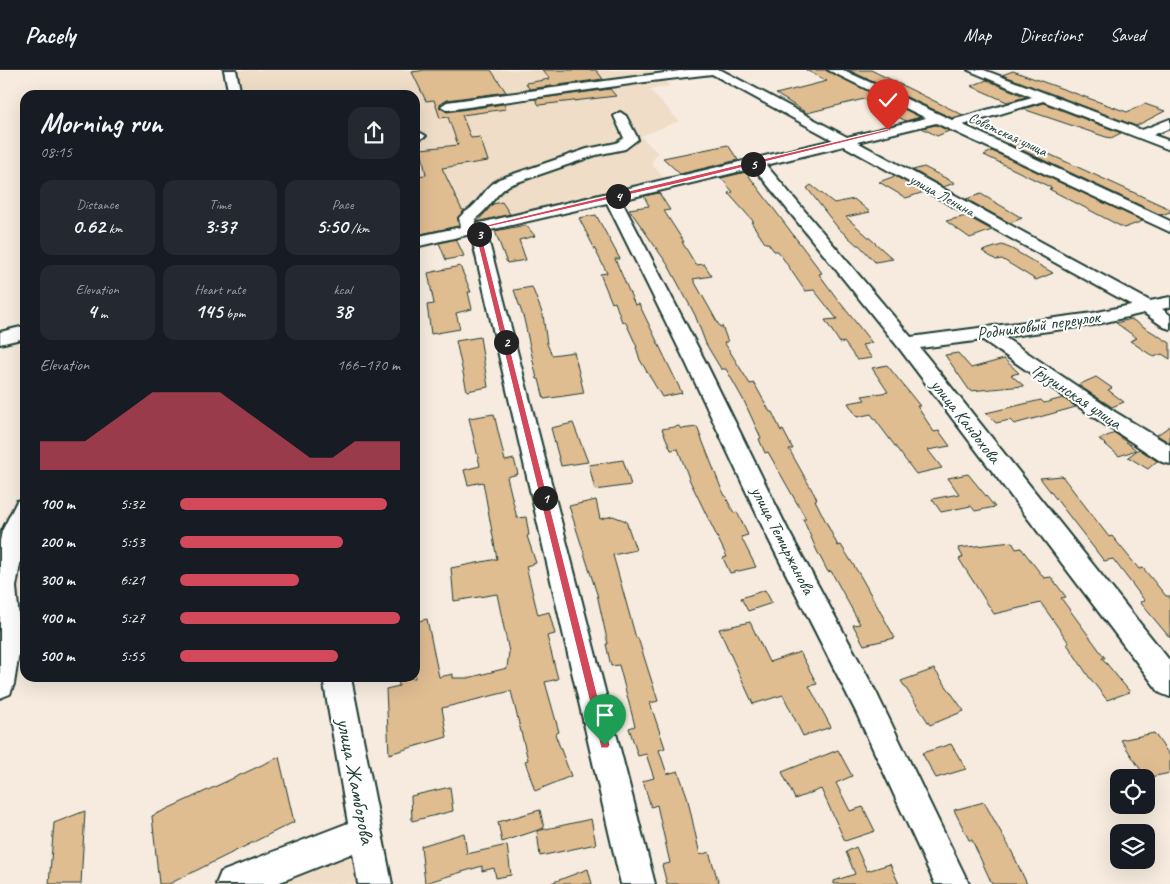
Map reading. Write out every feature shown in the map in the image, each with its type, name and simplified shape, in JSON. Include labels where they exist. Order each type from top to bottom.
[{"type":"street","points":[[230,70],[234,90]]},
{"type":"street","points":[[447,106],[712,70]]},
{"type":"street","name":"улица Ленина","points":[[712,70],[1145,306],[1170,323]]},
{"type":"street","name":"Советская улица","points":[[834,70],[1170,227]]},
{"type":"street","points":[[974,70],[1170,146]]},
{"type":"street","points":[[950,125],[1042,97]]},
{"type":"street","points":[[620,116],[631,138],[620,146],[592,152],[504,182],[493,189],[478,210],[467,218],[473,229],[554,536],[638,884]]},
{"type":"street","points":[[420,241],[757,163],[936,119]]},
{"type":"street","points":[[1142,136],[1170,122]]},
{"type":"street","name":"улица Кандохова","points":[[757,163],[906,344],[1170,683]]},
{"type":"street","name":"улица Темиржанова","points":[[612,197],[696,362],[780,536],[866,702],[952,884]]},
{"type":"street","name":"Родниковый переулок","points":[[906,344],[1092,319],[1170,302]]},
{"type":"street","points":[[0,338],[20,333]]},
{"type":"street","name":"Грузинская улица","points":[[986,333],[1108,417],[1170,456]]},
{"type":"street","points":[[0,684],[8,640],[3,587],[14,531],[20,518]]},
{"type":"street","name":"улица Жамборова","points":[[338,682],[375,884]]},
{"type":"street","points":[[233,884],[366,832]]},
{"type":"shaded area","points":[[230,70],[712,70],[662,77],[669,86],[650,90],[679,121],[641,136],[658,153],[651,163],[669,184],[420,241],[420,90],[234,90]]},
{"type":"shaded area","points":[[366,832],[375,884],[233,884]]},
{"type":"building","points":[[425,70],[491,70],[506,92],[447,100],[439,107],[447,112],[504,104],[506,109],[462,115],[471,138],[480,137],[488,161],[442,168],[462,210],[465,210],[458,217],[459,226],[421,234],[420,176],[426,175],[421,149],[458,145],[448,117],[440,118],[434,100],[426,101],[412,72]]},
{"type":"building","points":[[542,70],[596,70],[603,79],[529,89],[526,83],[550,79]]},
{"type":"building","points":[[806,70],[826,70],[920,117],[906,121],[864,99],[807,113],[776,94],[827,81]]},
{"type":"building","points":[[848,70],[871,70],[963,115],[952,118]]},
{"type":"building","points":[[1013,71],[1127,112],[1145,104],[1165,111],[1136,126],[1002,75]]},
{"type":"building","points":[[987,80],[1026,97],[1007,102],[971,86]]},
{"type":"building","points":[[610,89],[616,96],[539,105],[535,99]]},
{"type":"building","points":[[1043,103],[1121,133],[1111,138],[1106,137],[1023,109]]},
{"type":"building","points":[[936,125],[949,131],[937,136],[922,128]]},
{"type":"building","points":[[1018,140],[1170,209],[1170,212],[1161,215],[1009,144]]},
{"type":"building","points":[[728,145],[738,160],[680,174],[663,158]]},
{"type":"building","points":[[992,151],[1143,221],[1124,228],[1049,189],[1052,188],[984,155]]},
{"type":"building","points":[[924,167],[955,183],[943,187],[913,170]]},
{"type":"building","points":[[746,172],[822,273],[819,274],[838,300],[872,343],[862,345],[872,358],[857,360],[844,342],[840,343],[825,320],[837,319],[814,290],[805,291],[778,251],[774,251],[768,243],[765,243],[751,222],[754,222],[728,193],[733,192],[721,178]]},
{"type":"building","points":[[895,176],[924,192],[906,198],[879,182]]},
{"type":"building","points":[[811,185],[834,203],[854,199],[870,212],[846,217],[893,259],[875,262],[859,245],[838,228],[807,188]]},
{"type":"building","points":[[659,193],[670,210],[664,211],[696,265],[704,264],[712,276],[693,279],[720,327],[722,326],[728,342],[724,342],[750,384],[754,383],[781,431],[783,430],[793,449],[789,449],[817,499],[815,500],[838,546],[841,545],[861,577],[895,638],[864,645],[853,625],[860,624],[831,571],[828,572],[817,551],[803,519],[806,519],[768,452],[765,453],[759,439],[761,438],[744,401],[726,369],[721,369],[706,344],[695,315],[668,265],[629,209],[649,206],[644,196]]},
{"type":"building","points":[[981,194],[1022,218],[1010,223],[966,199]]},
{"type":"building","points":[[502,202],[510,214],[477,222],[493,204]]},
{"type":"building","points":[[596,215],[620,259],[615,259],[635,305],[639,304],[682,393],[662,397],[640,360],[637,347],[625,321],[622,322],[615,302],[612,303],[600,274],[607,273],[579,218]]},
{"type":"building","points":[[966,216],[992,230],[970,238],[946,221]]},
{"type":"building","points":[[526,225],[535,236],[519,240],[526,260],[507,263],[495,231]]},
{"type":"building","points":[[456,239],[464,256],[446,260],[439,243]]},
{"type":"building","points":[[1002,245],[1053,273],[1036,280],[1002,259],[996,260],[982,251]]},
{"type":"building","points":[[460,266],[471,292],[468,292],[472,309],[456,313],[460,329],[431,334],[427,305],[434,304],[428,273]]},
{"type":"building","points":[[532,287],[543,315],[547,344],[552,355],[574,352],[584,393],[544,399],[539,379],[537,379],[524,319],[514,290]]},
{"type":"building","points":[[1131,319],[1170,343],[1170,359],[1162,354],[1154,357],[1130,341],[1137,338],[1116,323]]},
{"type":"building","points":[[480,337],[488,387],[467,391],[456,341]]},
{"type":"building","points":[[958,353],[971,368],[1004,359],[1019,373],[1011,375],[1024,386],[970,391],[945,355]]},
{"type":"building","points":[[887,365],[920,406],[917,406],[934,432],[939,431],[950,446],[928,450],[942,468],[916,474],[871,414],[857,417],[848,403],[865,400],[862,396],[888,392],[872,368]]},
{"type":"building","points":[[1096,377],[1112,388],[1108,390],[1124,402],[1112,407],[1078,385]]},
{"type":"building","points":[[1063,398],[1076,407],[1014,424],[1010,420],[996,423],[986,413],[1041,400],[1044,403]]},
{"type":"building","points":[[494,414],[505,461],[514,459],[518,474],[507,477],[517,518],[526,517],[529,535],[527,536],[536,563],[526,566],[538,615],[549,612],[555,634],[547,636],[558,679],[545,682],[559,732],[555,734],[571,776],[535,791],[525,761],[528,760],[511,691],[442,708],[447,737],[389,754],[386,689],[399,686],[398,682],[420,682],[420,621],[427,619],[439,677],[453,674],[453,678],[468,678],[507,668],[509,652],[497,594],[454,601],[451,568],[497,559],[483,482],[468,485],[464,470],[480,466],[469,418]]},
{"type":"building","points":[[573,423],[588,462],[561,466],[551,428]]},
{"type":"building","points":[[679,426],[681,429],[697,427],[721,488],[734,513],[737,512],[748,535],[741,537],[756,567],[730,573],[723,558],[727,557],[690,481],[678,449],[671,450],[662,429]]},
{"type":"building","points":[[1170,426],[1170,443],[1157,435]]},
{"type":"building","points":[[1115,433],[1136,450],[1119,456],[1099,439]]},
{"type":"building","points":[[1139,449],[1157,461],[1148,469],[1128,457]]},
{"type":"building","points":[[623,460],[631,485],[595,490],[589,465]]},
{"type":"building","points":[[968,474],[995,507],[975,511],[971,506],[941,512],[932,499],[959,494],[948,478]]},
{"type":"building","points":[[1062,476],[1109,537],[1112,536],[1139,569],[1143,568],[1166,596],[1170,596],[1170,638],[1140,602],[1145,601],[1113,559],[1104,561],[1040,478]]},
{"type":"building","points":[[596,500],[600,519],[613,516],[626,521],[636,550],[613,555],[636,638],[638,638],[658,701],[650,703],[665,748],[659,750],[667,774],[678,771],[687,796],[700,855],[709,852],[719,884],[667,884],[662,865],[670,863],[657,805],[651,807],[643,781],[654,778],[646,754],[638,756],[629,728],[635,726],[619,665],[611,666],[597,594],[569,506]]},
{"type":"building","points":[[1012,542],[1016,549],[1021,548],[1044,578],[1051,577],[1066,597],[1061,598],[1105,658],[1102,658],[1130,692],[1107,700],[1089,677],[1067,644],[1069,643],[1041,603],[994,614],[959,559],[963,557],[958,548]]},
{"type":"building","points":[[765,590],[772,603],[748,611],[741,598]]},
{"type":"building","points":[[750,622],[769,662],[800,652],[817,684],[809,686],[831,727],[803,736],[783,695],[753,704],[719,629]]},
{"type":"building","points":[[934,669],[964,711],[930,725],[901,681]]},
{"type":"building","points":[[1154,733],[1170,756],[1170,773],[1155,776],[1155,769],[1140,769],[1121,740]]},
{"type":"building","points":[[951,744],[966,769],[936,778],[922,753]]},
{"type":"building","points":[[838,750],[852,776],[836,783],[850,811],[863,807],[875,831],[845,841],[821,789],[795,799],[782,772]]},
{"type":"building","points":[[279,757],[294,822],[169,884],[159,884],[152,816]]},
{"type":"building","points":[[450,787],[453,811],[412,821],[411,796]]},
{"type":"building","points":[[984,802],[1011,850],[1027,884],[992,884],[972,840],[969,840],[954,810]]},
{"type":"building","points":[[540,810],[544,828],[502,842],[498,822]]},
{"type":"building","points":[[85,811],[81,884],[49,884],[54,823]]},
{"type":"building","points":[[591,819],[596,844],[540,856],[537,831]]},
{"type":"building","points":[[464,833],[467,854],[507,845],[511,875],[496,878],[494,868],[482,871],[482,866],[425,883],[421,846]]},
{"type":"building","points":[[856,847],[867,871],[890,864],[899,884],[834,884],[834,881],[855,874],[846,852]]},
{"type":"building","points":[[588,869],[592,884],[551,884],[551,883]]},
{"type":"route","points":[[605,745],[477,228],[680,182],[888,130]]}]
